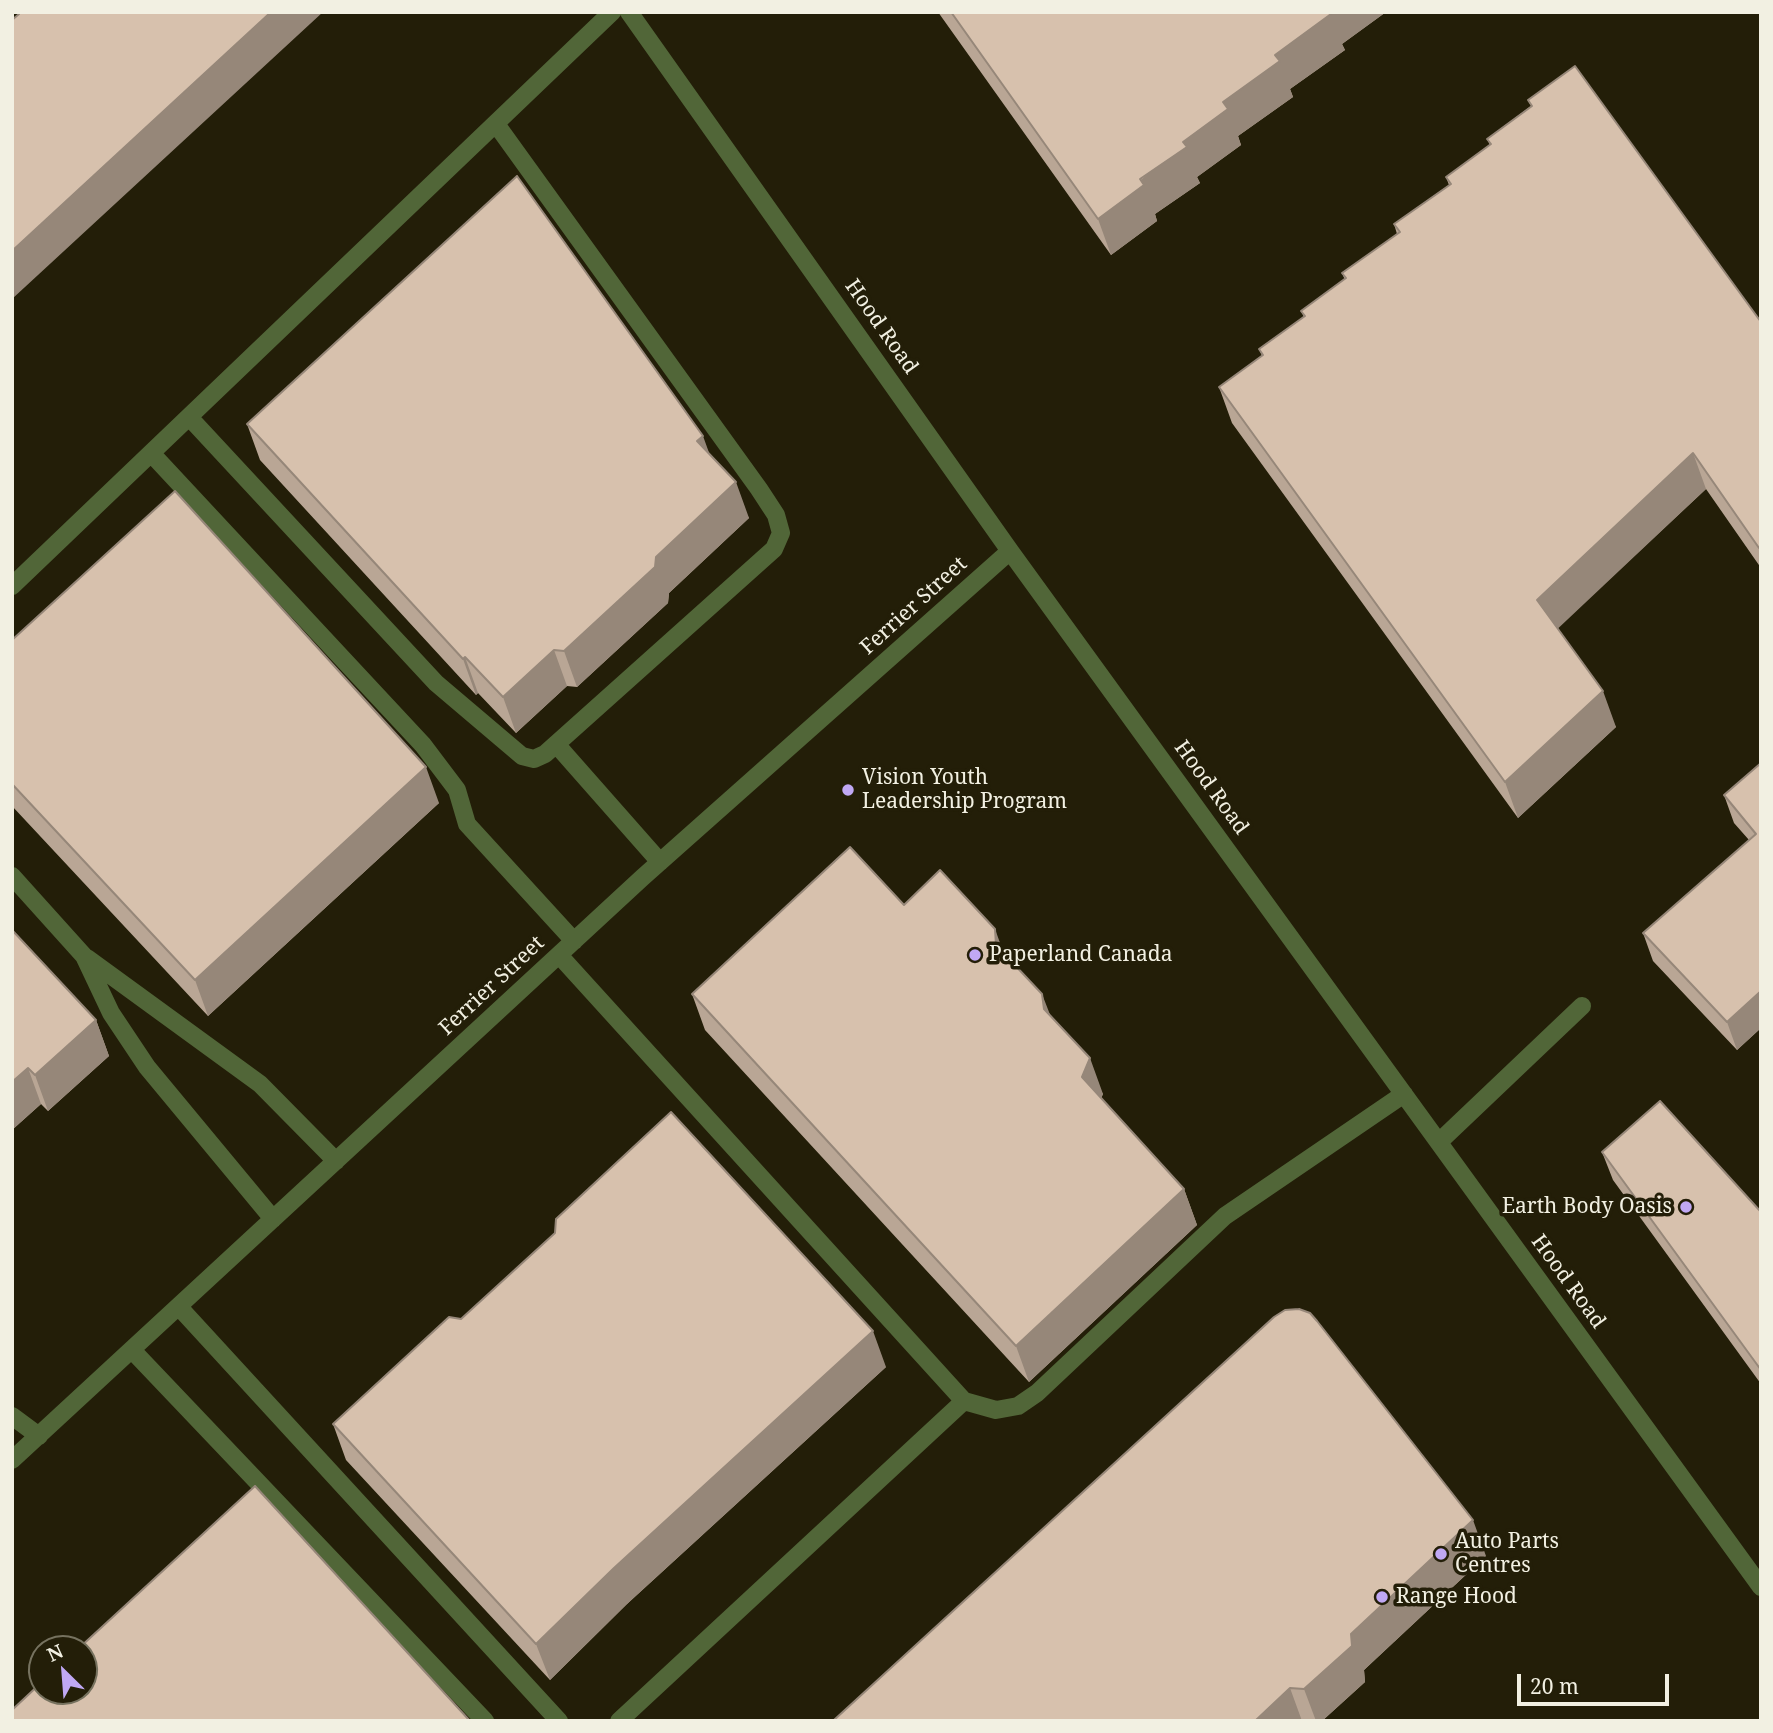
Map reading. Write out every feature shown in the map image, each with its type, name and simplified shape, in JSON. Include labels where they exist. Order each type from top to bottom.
[{"type":"street","points":[[12,586],[612,12]]},
{"type":"street","name":"Hood Road","points":[[629,12],[1010,551],[1761,1587]]},
{"type":"street","points":[[189,417],[436,683],[522,755],[534,759],[556,744],[774,549],[781,533],[776,515],[759,489],[496,124]]},
{"type":"street","points":[[151,453],[423,745],[457,790],[467,824],[574,941]]},
{"type":"street","name":"Ferrier Street","points":[[12,1460],[660,862],[1010,551]]},
{"type":"street","points":[[556,744],[660,862]]},
{"type":"street","points":[[12,876],[84,956],[260,1084],[336,1161]]},
{"type":"street","points":[[559,955],[964,1401],[996,1410],[1018,1406],[1037,1393],[1225,1216],[1404,1094]]},
{"type":"street","points":[[84,956],[111,1013],[147,1067],[273,1220]]},
{"type":"street","points":[[1439,1142],[1582,1006]]},
{"type":"street","points":[[179,1307],[559,1721]]},
{"type":"street","points":[[132,1350],[485,1721]]},
{"type":"street","points":[[619,1721],[964,1401]]},
{"type":"street","points":[[12,1416],[39,1436]]},
{"type":"building","points":[[19,12],[271,12],[12,251],[12,20]]},
{"type":"building","points":[[951,12],[1331,14],[1275,55],[1280,61],[1223,102],[1228,109],[1183,142],[1187,147],[1140,179],[1144,185],[1098,219]]},
{"type":"building","points":[[1575,66],[1761,322],[1761,547],[1759,548],[1693,453],[1537,600],[1603,691],[1505,782],[1219,387],[1263,355],[1259,349],[1305,316],[1301,311],[1346,278],[1342,273],[1400,232],[1394,224],[1451,184],[1446,177],[1491,144],[1487,139],[1532,106],[1528,100]]},
{"type":"building","points":[[517,176],[703,436],[697,441],[736,482],[656,557],[655,567],[564,651],[554,650],[503,697],[465,657],[463,659],[247,424]]},
{"type":"building","points":[[175,491],[426,767],[195,980],[12,784],[12,640]]},
{"type":"building","points":[[1761,763],[1761,991],[1727,1022],[1643,933],[1756,834],[1724,795]]},
{"type":"building","points":[[850,847],[904,905],[940,870],[995,929],[996,945],[1042,994],[1044,1009],[1090,1058],[1082,1077],[1184,1189],[1016,1346],[692,994]]},
{"type":"building","points":[[12,930],[96,1020],[35,1075],[28,1068],[12,1082]]},
{"type":"building","points":[[1660,1101],[1761,1212],[1761,1370],[1602,1152]]},
{"type":"building","points":[[671,1112],[873,1331],[614,1568],[536,1644],[333,1424],[449,1317],[461,1319],[555,1233],[556,1219]]},
{"type":"building","points":[[1299,1309],[1310,1313],[1317,1321],[1473,1520],[1351,1634],[1352,1646],[1304,1689],[1290,1688],[1255,1721],[834,1720],[1274,1317],[1285,1310]]},
{"type":"building","points":[[255,1486],[470,1721],[12,1721],[12,1710],[28,1695],[28,1705],[98,1705],[98,1635],[93,1635]]},
{"type":"place","name":"Vision Youth Leadership Program","points":[[848,790]]},
{"type":"place","name":"Paperland Canada","points":[[975,955]]},
{"type":"place","name":"Earth Body Oasis","points":[[1686,1207]]},
{"type":"place","name":"Auto Parts Centres","points":[[1441,1554]]},
{"type":"place","name":"Range Hood","points":[[1382,1597]]}]
